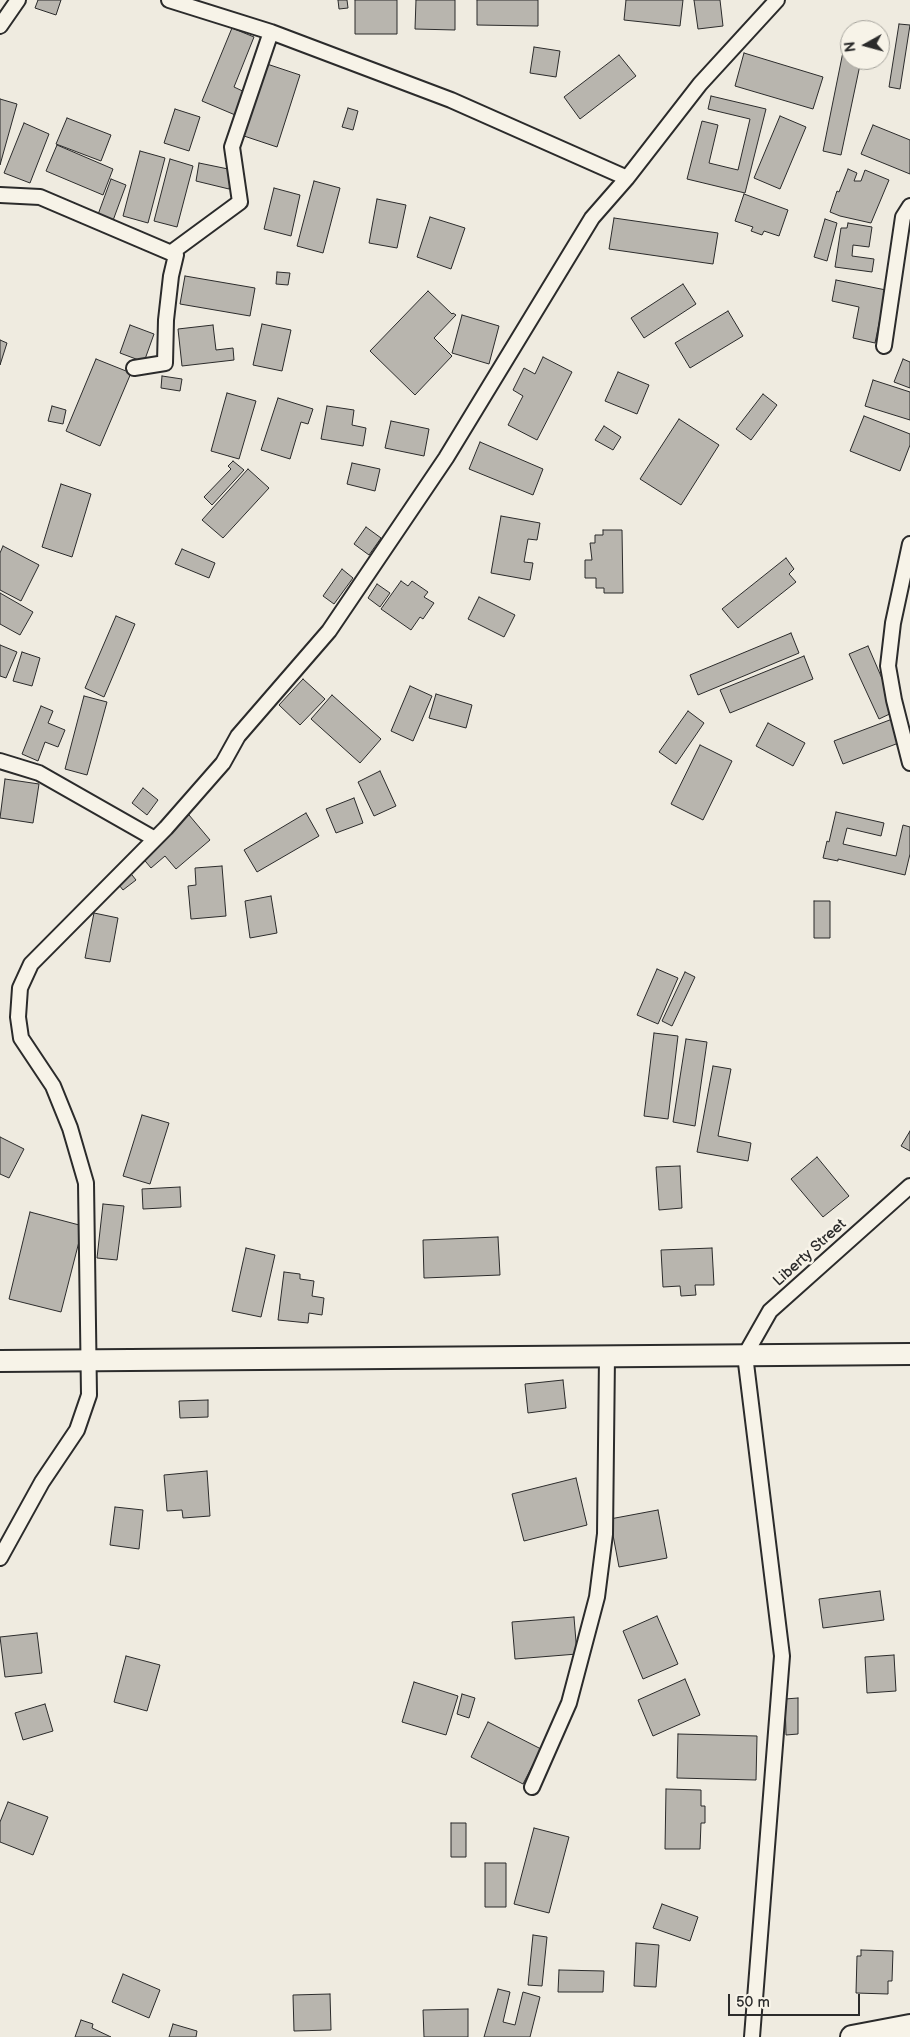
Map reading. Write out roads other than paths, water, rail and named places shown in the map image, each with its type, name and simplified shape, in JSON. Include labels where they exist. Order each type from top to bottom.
[{"type":"main road","points":[[0,1361],[910,1354]]},
{"type":"main road","points":[[852,2037],[906,2030]]},
{"type":"street","points":[[0,26],[18,0]]},
{"type":"street","points":[[168,0],[271,32],[451,100],[627,178]]},
{"type":"street","points":[[0,1558],[42,1482],[77,1430],[89,1395],[86,1183],[70,1128],[53,1086],[21,1038],[18,1017],[20,988],[31,964],[154,839],[223,763],[238,736],[330,631],[446,458],[592,218],[627,178],[700,84],[777,0]]},
{"type":"street","points":[[172,252],[240,202],[232,147],[271,32]]},
{"type":"street","points":[[0,195],[40,197],[176,255],[170,276],[165,363],[134,368]]},
{"type":"street","points":[[884,346],[903,217],[910,206]]},
{"type":"street","points":[[910,544],[893,622],[888,666],[894,700],[910,763]]},
{"type":"street","points":[[0,761],[39,773],[154,839]]},
{"type":"street","name":"Liberty Street","points":[[745,1355],[770,1311],[910,1186]]},
{"type":"street","points":[[745,1355],[782,1656],[752,2037]]},
{"type":"street","points":[[532,1787],[569,1704],[597,1597],[605,1534],[607,1356]]}]
